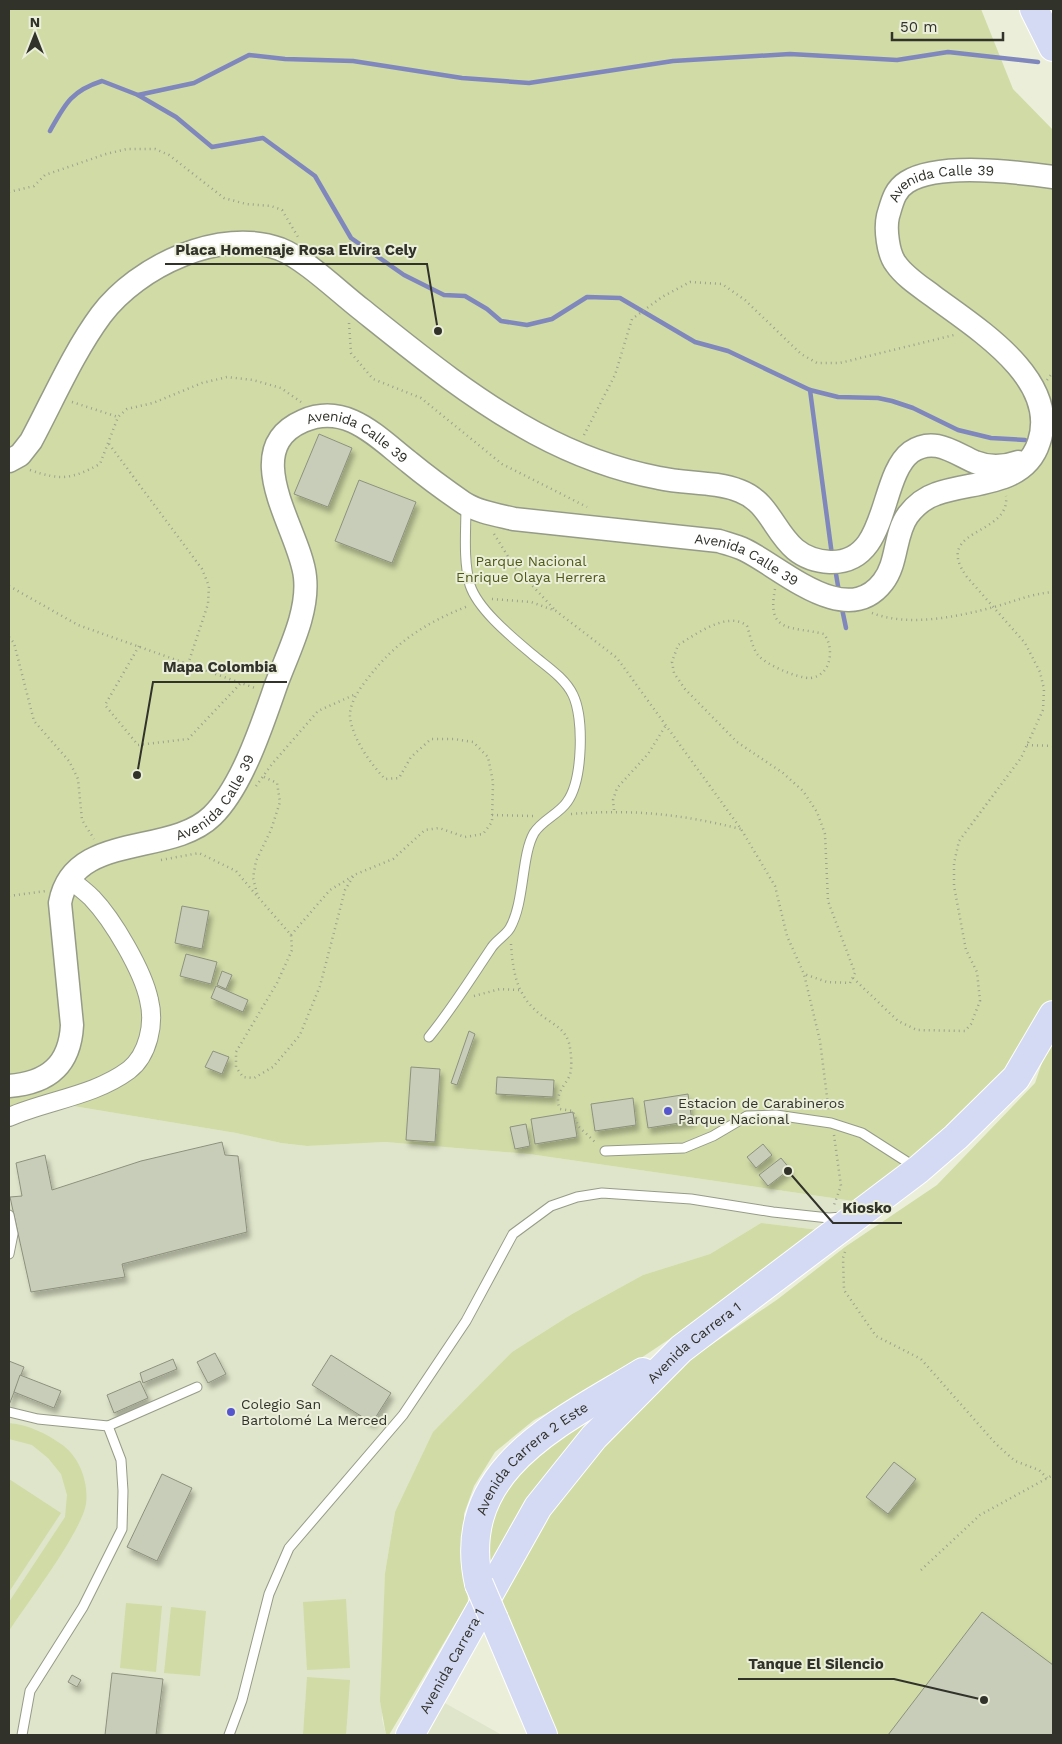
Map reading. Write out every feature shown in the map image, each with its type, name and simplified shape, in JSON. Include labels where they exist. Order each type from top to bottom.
[{"type":"main road","points":[[1034,9],[1053,47]]},
{"type":"main road","name":"Avenida Carrera 1","points":[[410,1735],[538,1507],[554,1484],[594,1437],[681,1350],[920,1169],[956,1137],[1016,1078],[1053,1015]]},
{"type":"main road","name":"Avenida Carrera 2 Este","points":[[543,1735],[479,1584],[474,1545],[479,1517],[494,1484],[514,1458],[546,1432],[681,1350]]},
{"type":"street","name":"Avenida Calle 39","points":[[65,884],[74,872],[92,860],[114,851],[165,839],[194,828],[211,817],[238,780],[273,694],[302,611],[306,578],[300,552],[274,488],[274,459],[277,446],[288,432],[302,421],[316,417],[341,417],[368,428],[408,462],[472,507],[514,519],[719,541],[745,550],[781,574],[850,604],[884,582],[890,572],[904,520],[916,504],[935,494],[976,486],[1004,478],[1013,473],[1031,457],[1039,444],[1043,419],[1037,392],[1015,363],[977,329],[909,278],[895,263],[890,248],[887,221],[893,196],[906,183],[927,174],[962,171],[1017,173],[1053,177]]},
{"type":"street","name":"Avenida Calle 39","points":[[9,461],[20,455],[31,441],[101,316],[118,295],[141,277],[194,249],[241,242],[261,243],[283,250],[322,277],[475,397],[535,433],[576,452],[660,479],[722,486],[742,492],[762,506],[783,539],[796,550],[816,560],[835,562],[852,556],[863,548],[872,537],[883,515],[897,471],[904,459],[914,450],[943,446],[975,462],[990,466],[1005,466],[1031,457]]},
{"type":"street","points":[[9,1086],[40,1079],[55,1070],[67,1053],[71,1041],[72,1025],[60,903],[65,884],[92,898],[110,921],[134,962],[149,1000],[149,1031],[141,1059],[110,1081],[9,1117]]},
{"type":"lane","points":[[429,1037],[454,1006],[493,946],[510,929],[523,888],[528,850],[534,832],[567,802],[575,780],[580,748],[579,713],[573,694],[560,678],[522,646],[479,602],[470,586],[466,566],[472,507]]},
{"type":"lane","points":[[605,1151],[684,1148],[713,1136],[747,1116],[776,1115],[831,1123],[862,1133],[920,1169]]},
{"type":"lane","points":[[228,1735],[242,1700],[270,1594],[289,1548],[403,1415],[466,1320],[513,1234],[551,1206],[578,1197],[602,1193],[691,1199],[829,1218],[859,1215]]},
{"type":"lane","points":[[9,1215],[13,1234],[9,1254]]},
{"type":"lane","points":[[9,1412],[38,1419],[108,1426],[197,1388]]},
{"type":"lane","points":[[22,1735],[30,1690],[83,1607],[122,1529],[121,1460],[108,1426]]},
{"type":"path","points":[[9,192],[34,186],[44,175],[106,154],[127,149],[154,149],[169,154],[224,198],[246,204],[271,206],[282,210],[302,244]]},
{"type":"path","points":[[576,452],[615,375],[632,319],[662,297],[690,282],[722,284],[745,300],[801,354],[817,364],[840,363],[977,329]]},
{"type":"path","points":[[367,314],[347,324],[351,353],[373,379],[421,398],[502,464],[595,510]]},
{"type":"path","points":[[29,470],[48,476],[76,477],[100,464],[118,417],[128,409],[153,403],[202,383],[227,377],[254,380],[281,388],[298,398],[316,417]]},
{"type":"path","points":[[55,396],[118,417]]},
{"type":"path","points":[[108,444],[202,569],[209,586],[208,604],[188,664]]},
{"type":"path","points":[[853,978],[898,1021],[917,1030],[964,1031],[971,1024],[980,1002],[977,972],[966,950],[954,886],[954,863],[959,841],[1021,758],[1043,710],[1044,689],[1040,672],[1025,643],[960,568],[957,550],[960,544],[1000,516],[1007,502],[1004,478]]},
{"type":"path","points":[[472,507],[514,566],[556,611],[617,658],[741,829],[775,886],[787,936],[804,974],[820,1041],[841,1186],[829,1218]]},
{"type":"path","points":[[9,586],[78,625],[273,694]]},
{"type":"path","points":[[775,587],[772,601],[773,616],[779,623],[788,628],[824,634],[830,642],[831,653],[821,672],[814,678],[805,678],[770,663],[758,655],[747,626],[736,620],[721,623],[678,645],[672,662],[674,673],[685,689],[737,742],[783,774],[803,791],[822,822],[828,901],[853,965],[853,978],[850,983],[837,983],[804,974]]},
{"type":"path","points":[[850,604],[882,617],[916,620],[994,607],[1032,594],[1053,592]]},
{"type":"path","points":[[291,935],[330,890],[354,875],[393,859],[425,830],[439,828],[465,837],[483,834],[492,822],[493,782],[488,757],[473,742],[454,739],[431,739],[411,757],[399,778],[385,779],[374,768],[355,733],[350,715],[356,694],[377,666],[398,644],[434,620],[479,602],[497,598],[531,602],[556,611]]},
{"type":"path","points":[[9,637],[14,643],[34,721],[69,761],[78,779],[82,820],[93,838],[114,851]]},
{"type":"path","points":[[138,646],[105,705],[138,744],[188,739],[241,683]]},
{"type":"path","points":[[614,810],[613,800],[617,788],[648,754],[666,725]]},
{"type":"path","points":[[1027,745],[1053,746]]},
{"type":"path","points":[[258,897],[253,878],[256,861],[271,830],[280,802],[277,783],[264,777]]},
{"type":"path","points":[[492,815],[551,816],[614,810],[651,812],[695,818],[741,829]]},
{"type":"path","points":[[152,862],[199,853],[236,871],[291,935],[292,950],[277,983],[236,1052],[236,1067],[243,1077],[254,1078],[273,1067],[300,1035],[320,986],[345,890],[354,875]]},
{"type":"path","points":[[9,896],[65,884]]},
{"type":"path","points":[[510,929],[514,976],[519,990],[539,1013],[556,1024],[569,1043],[569,1076],[560,1092],[558,1106],[560,1109],[573,1111],[578,1126],[605,1151]]},
{"type":"path","points":[[454,1006],[482,993],[500,989],[519,990]]},
{"type":"path","points":[[846,1250],[843,1258],[844,1290],[876,1336],[921,1359],[996,1444],[1015,1460],[1039,1470],[1047,1478]]},
{"type":"path","points":[[921,1570],[980,1516],[1053,1475]]},
{"type":"shaded area","name":"Colegio San Bartolomé La Merced","points":[[55,1103],[236,1133],[281,1143],[307,1146],[385,1142],[529,1154],[860,1202],[819,1230],[761,1223],[710,1254],[643,1275],[572,1314],[512,1352],[474,1391],[395,1512],[385,1573],[382,1719],[386,1735],[9,1735],[9,1125]]},
{"type":"shaded area","points":[[443,1702],[502,1735],[426,1735]]},
{"type":"green space","name":"Parque Nacional Enrique Olaya Herrera","points":[[9,9],[981,9],[1013,89],[1053,130],[1053,1009],[1019,1068],[860,1202],[529,1154],[385,1142],[307,1146],[281,1143],[236,1133],[55,1103],[9,1125]]},
{"type":"green space","points":[[1053,1031],[1053,1735],[553,1735],[498,1600],[582,1460],[689,1360],[778,1299],[845,1247],[937,1185],[1035,1083]]},
{"type":"green space","points":[[761,1223],[819,1230],[671,1338],[611,1378],[534,1420],[495,1452],[474,1486],[464,1514],[468,1602],[389,1735],[386,1735],[380,1701],[385,1573],[395,1512],[433,1432],[512,1352],[572,1314],[643,1275],[710,1254]]},
{"type":"green space","points":[[617,1400],[546,1478],[488,1566],[488,1539],[492,1509],[533,1455]]},
{"type":"green space","points":[[9,1423],[43,1433],[67,1449],[78,1462],[87,1496],[82,1517],[64,1550],[9,1631],[9,1602],[65,1517],[67,1495],[61,1474],[48,1458],[32,1445],[9,1439]]},
{"type":"green space","points":[[9,1479],[61,1513],[9,1592]]},
{"type":"green space","points":[[346,1599],[350,1668],[307,1670],[303,1602]]},
{"type":"green space","points":[[126,1603],[162,1606],[156,1672],[120,1668]]},
{"type":"green space","points":[[171,1607],[206,1611],[200,1676],[164,1673]]},
{"type":"green space","points":[[307,1677],[350,1680],[346,1735],[303,1735]]},
{"type":"building","points":[[319,434],[352,448],[328,507],[294,494]]},
{"type":"building","points":[[359,480],[416,502],[392,563],[335,541]]},
{"type":"building","points":[[182,906],[209,911],[202,949],[175,943]]},
{"type":"building","points":[[186,954],[217,962],[211,984],[180,976]]},
{"type":"building","points":[[222,971],[232,975],[226,989],[217,985]]},
{"type":"building","points":[[216,986],[248,1000],[243,1012],[211,998]]},
{"type":"building","points":[[469,1031],[475,1034],[457,1085],[451,1083]]},
{"type":"building","points":[[213,1051],[229,1057],[222,1074],[205,1067]]},
{"type":"building","points":[[411,1067],[440,1069],[435,1142],[406,1140]]},
{"type":"building","points":[[497,1077],[554,1080],[553,1097],[496,1094]]},
{"type":"building","name":"Estacion de Carabineros Parque Nacional","points":[[688,1094],[692,1121],[648,1128],[644,1101]]},
{"type":"building","points":[[633,1098],[636,1125],[595,1131],[591,1104]]},
{"type":"building","points":[[573,1112],[577,1137],[535,1144],[531,1119]]},
{"type":"building","points":[[526,1124],[530,1146],[515,1149],[510,1127]]},
{"type":"building","points":[[222,1142],[225,1155],[238,1156],[247,1232],[122,1264],[125,1277],[31,1292],[10,1197],[22,1196],[16,1163],[45,1155],[52,1190],[141,1161]]},
{"type":"building","points":[[763,1144],[772,1155],[756,1168],[747,1157]]},
{"type":"building","points":[[781,1158],[790,1169],[768,1186],[759,1175]]},
{"type":"building","points":[[215,1353],[226,1374],[208,1383],[197,1362]]},
{"type":"building","points":[[331,1355],[391,1393],[372,1423],[312,1385]]},
{"type":"building","points":[[173,1359],[177,1369],[143,1383],[140,1373]]},
{"type":"building","points":[[9,1361],[24,1367],[9,1405]]},
{"type":"building","points":[[20,1375],[61,1391],[54,1408],[14,1392]]},
{"type":"building","points":[[140,1381],[148,1398],[114,1413],[107,1395]]},
{"type":"building","points":[[894,1462],[916,1479],[888,1514],[866,1497]]},
{"type":"building","points":[[162,1474],[192,1488],[157,1561],[127,1547]]},
{"type":"building","points":[[982,1612],[1053,1665],[1053,1735],[888,1735]]},
{"type":"building","points":[[112,1673],[163,1679],[156,1735],[105,1735]]},
{"type":"building","points":[[72,1675],[81,1680],[77,1687],[68,1682]]},
{"type":"waterway","points":[[138,95],[194,83],[249,55],[285,59],[353,61],[462,78],[529,83],[673,61],[790,54],[897,60],[948,52],[1038,62]]},
{"type":"waterway","points":[[50,131],[60,113],[76,94],[102,81],[138,95],[176,117],[212,147],[263,138],[315,176],[351,238],[404,275],[444,295],[465,296],[487,309],[501,321],[527,325],[552,319],[587,297],[620,298],[695,342],[728,351],[810,390],[838,397],[878,398],[892,401],[913,408],[958,430],[991,438],[1025,440]]},
{"type":"waterway","points":[[810,390],[832,555]]},
{"type":"waterway","points":[[835,568],[839,592]]},
{"type":"waterway","points":[[841,604],[846,628]]},
{"type":"place","name":"Placa Homenaje Rosa Elvira Cely","points":[[438,331]]},
{"type":"place","name":"Mapa Colombia","points":[[137,775]]},
{"type":"place","name":"Estacion de Carabineros Parque Nacional","points":[[668,1111]]},
{"type":"place","name":"Kiosko","points":[[788,1171]]},
{"type":"place","name":"Colegio San Bartolomé La Merced","points":[[231,1412]]},
{"type":"place","name":"Tanque El Silencio","points":[[984,1700]]}]
